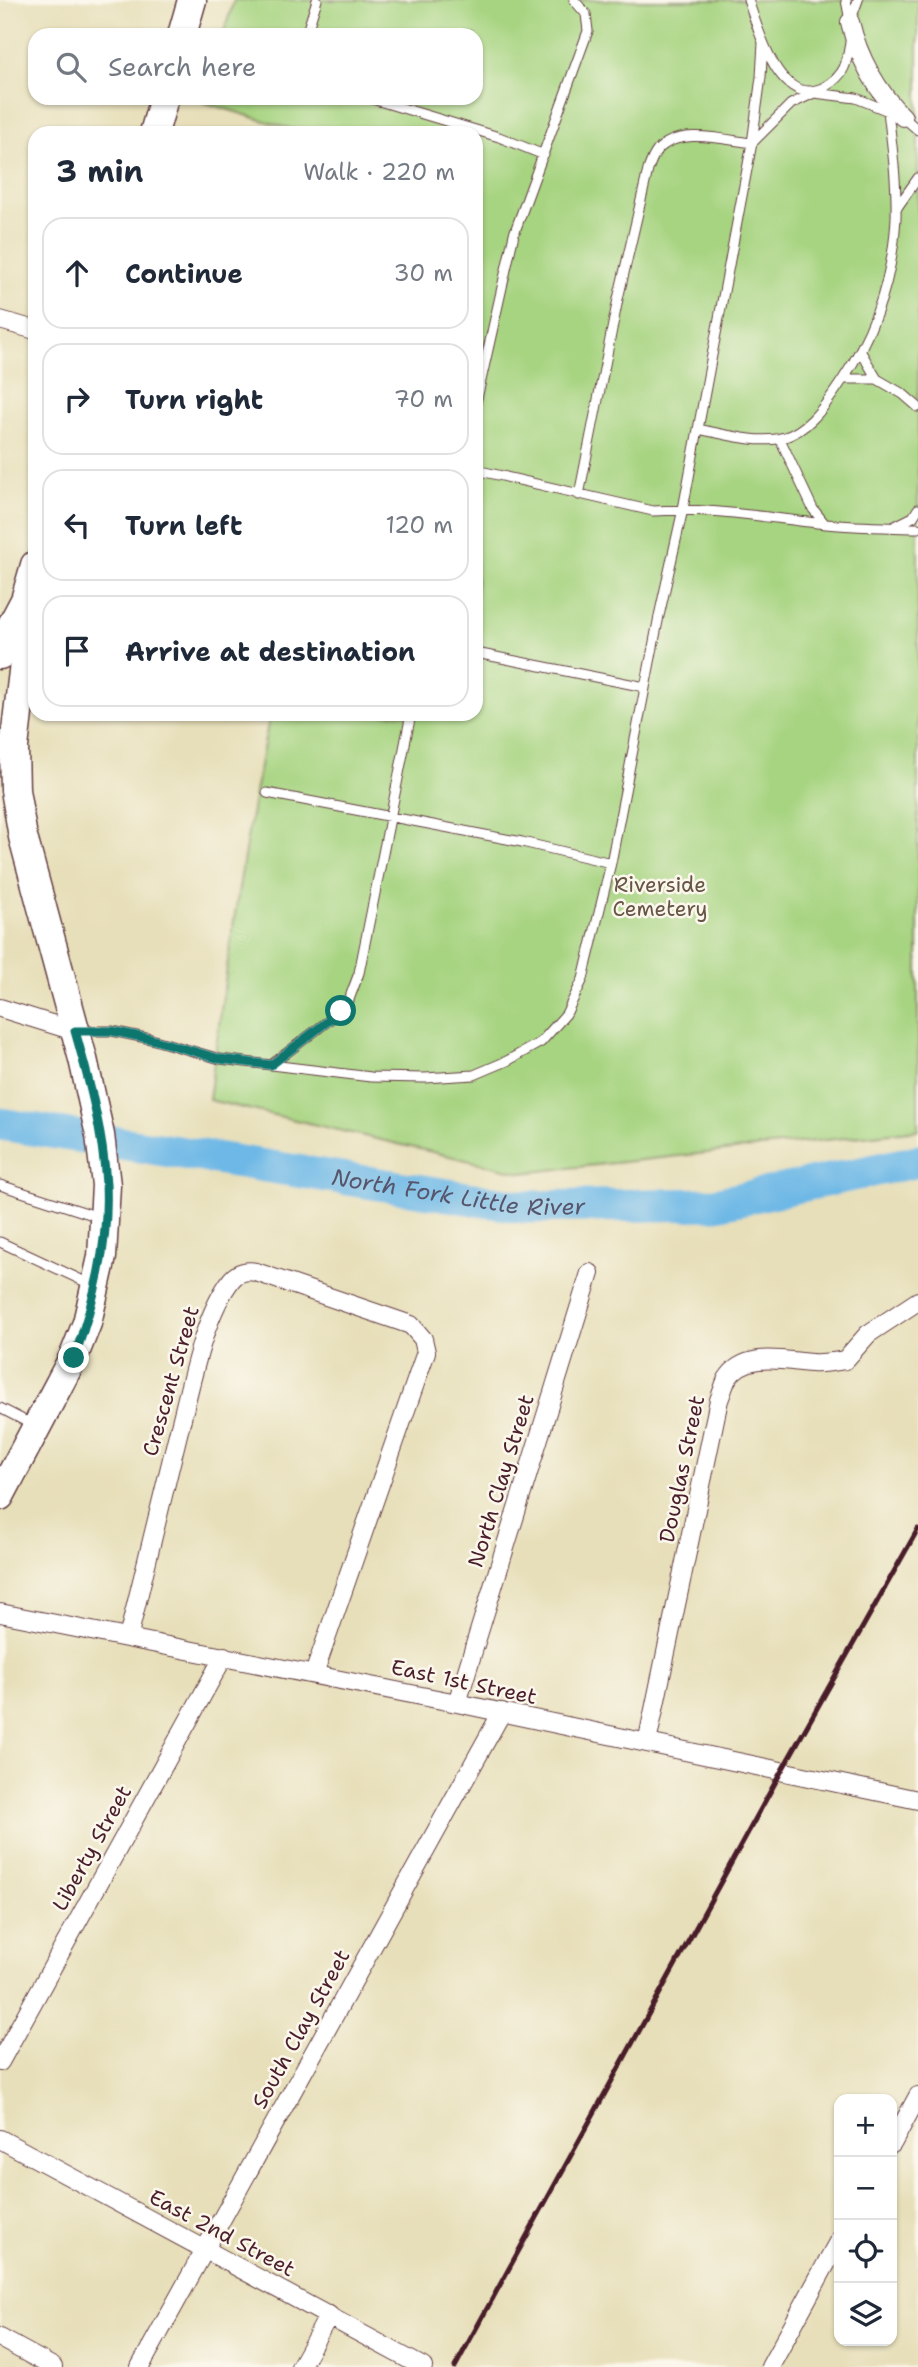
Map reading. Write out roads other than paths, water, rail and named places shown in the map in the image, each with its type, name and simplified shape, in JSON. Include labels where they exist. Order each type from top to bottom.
[{"type":"main road","points":[[184,28],[192,0]]},
{"type":"main road","points":[[156,126],[162,105]]},
{"type":"main road","points":[[2,643],[28,592]]},
{"type":"main road","points":[[0,1496],[74,1358],[87,1322],[102,1257],[106,1185],[100,1135],[83,1059],[23,837],[15,790],[14,747],[27,638],[26,600]]},
{"type":"street","points":[[851,26],[868,68],[896,114]]},
{"type":"street","points":[[0,320],[28,328]]},
{"type":"street","points":[[0,1008],[75,1031]]},
{"type":"street","name":"Crescent Street","points":[[128,1637],[195,1368],[215,1307],[232,1278],[238,1273],[256,1272],[411,1325],[423,1339],[426,1352],[314,1674]]},
{"type":"street","name":"North Clay Street","points":[[457,1703],[590,1273]]},
{"type":"street","name":"Douglas Street","points":[[647,1742],[719,1399],[728,1377],[741,1366],[757,1360],[778,1358],[811,1363],[845,1360],[868,1334],[918,1301]]},
{"type":"street","name":"East 1st Street","points":[[0,1613],[502,1712],[918,1800]]},
{"type":"street","name":"Liberty Street","points":[[0,2062],[224,1656]]},
{"type":"street","name":"South Clay Street","points":[[140,2367],[502,1712]]},
{"type":"street","points":[[897,2135],[918,2096]]},
{"type":"street","name":"East 2nd Street","points":[[0,2139],[423,2367]]},
{"type":"street","points":[[770,2367],[834,2249]]},
{"type":"street","points":[[300,2367],[329,2315]]},
{"type":"street","points":[[0,2338],[53,2367]]},
{"type":"lane","points":[[308,28],[317,0]]},
{"type":"lane","points":[[483,372],[514,234],[588,30],[586,13],[574,0]]},
{"type":"lane","points":[[748,0],[763,43],[781,77],[804,92],[856,98],[896,114],[918,130]]},
{"type":"lane","points":[[846,0],[851,26]]},
{"type":"lane","points":[[752,143],[791,104],[832,82],[846,69],[851,26],[858,0]]},
{"type":"lane","points":[[75,1031],[112,1031],[220,1059],[371,1077],[425,1078],[474,1075],[507,1061],[541,1042],[566,1014],[583,979],[611,863],[683,509],[752,143],[763,43]]},
{"type":"lane","points":[[392,105],[462,126]]},
{"type":"lane","points":[[698,429],[771,441],[793,436],[814,418],[861,352],[877,316],[889,269],[896,209],[896,114]]},
{"type":"lane","points":[[483,132],[544,155]]},
{"type":"lane","points":[[579,495],[618,299],[648,170],[656,151],[670,141],[685,137],[752,143]]},
{"type":"lane","points":[[896,209],[918,178]]},
{"type":"lane","points":[[861,352],[877,379],[903,394],[918,407]]},
{"type":"lane","points":[[843,379],[877,379]]},
{"type":"lane","points":[[780,439],[813,509],[825,524]]},
{"type":"lane","points":[[483,472],[653,511],[683,509],[764,515],[825,524],[918,527]]},
{"type":"lane","points":[[892,527],[916,513]]},
{"type":"lane","points":[[483,654],[645,687]]},
{"type":"lane","points":[[271,1065],[341,1011],[350,998],[359,973],[410,721]]},
{"type":"lane","points":[[267,793],[611,863]]},
{"type":"lane","points":[[0,1185],[104,1219]]},
{"type":"lane","points":[[0,1242],[96,1287]]},
{"type":"lane","points":[[0,1408],[37,1427]]},
{"type":"waterway","name":"North Fork Little River","points":[[0,1124],[524,1207],[716,1204],[918,1161]]},
{"type":"railway","points":[[455,2367],[781,1772],[918,1529]]},
{"type":"park label","name":"Riverside Cemetery","points":[[660,897]]}]
